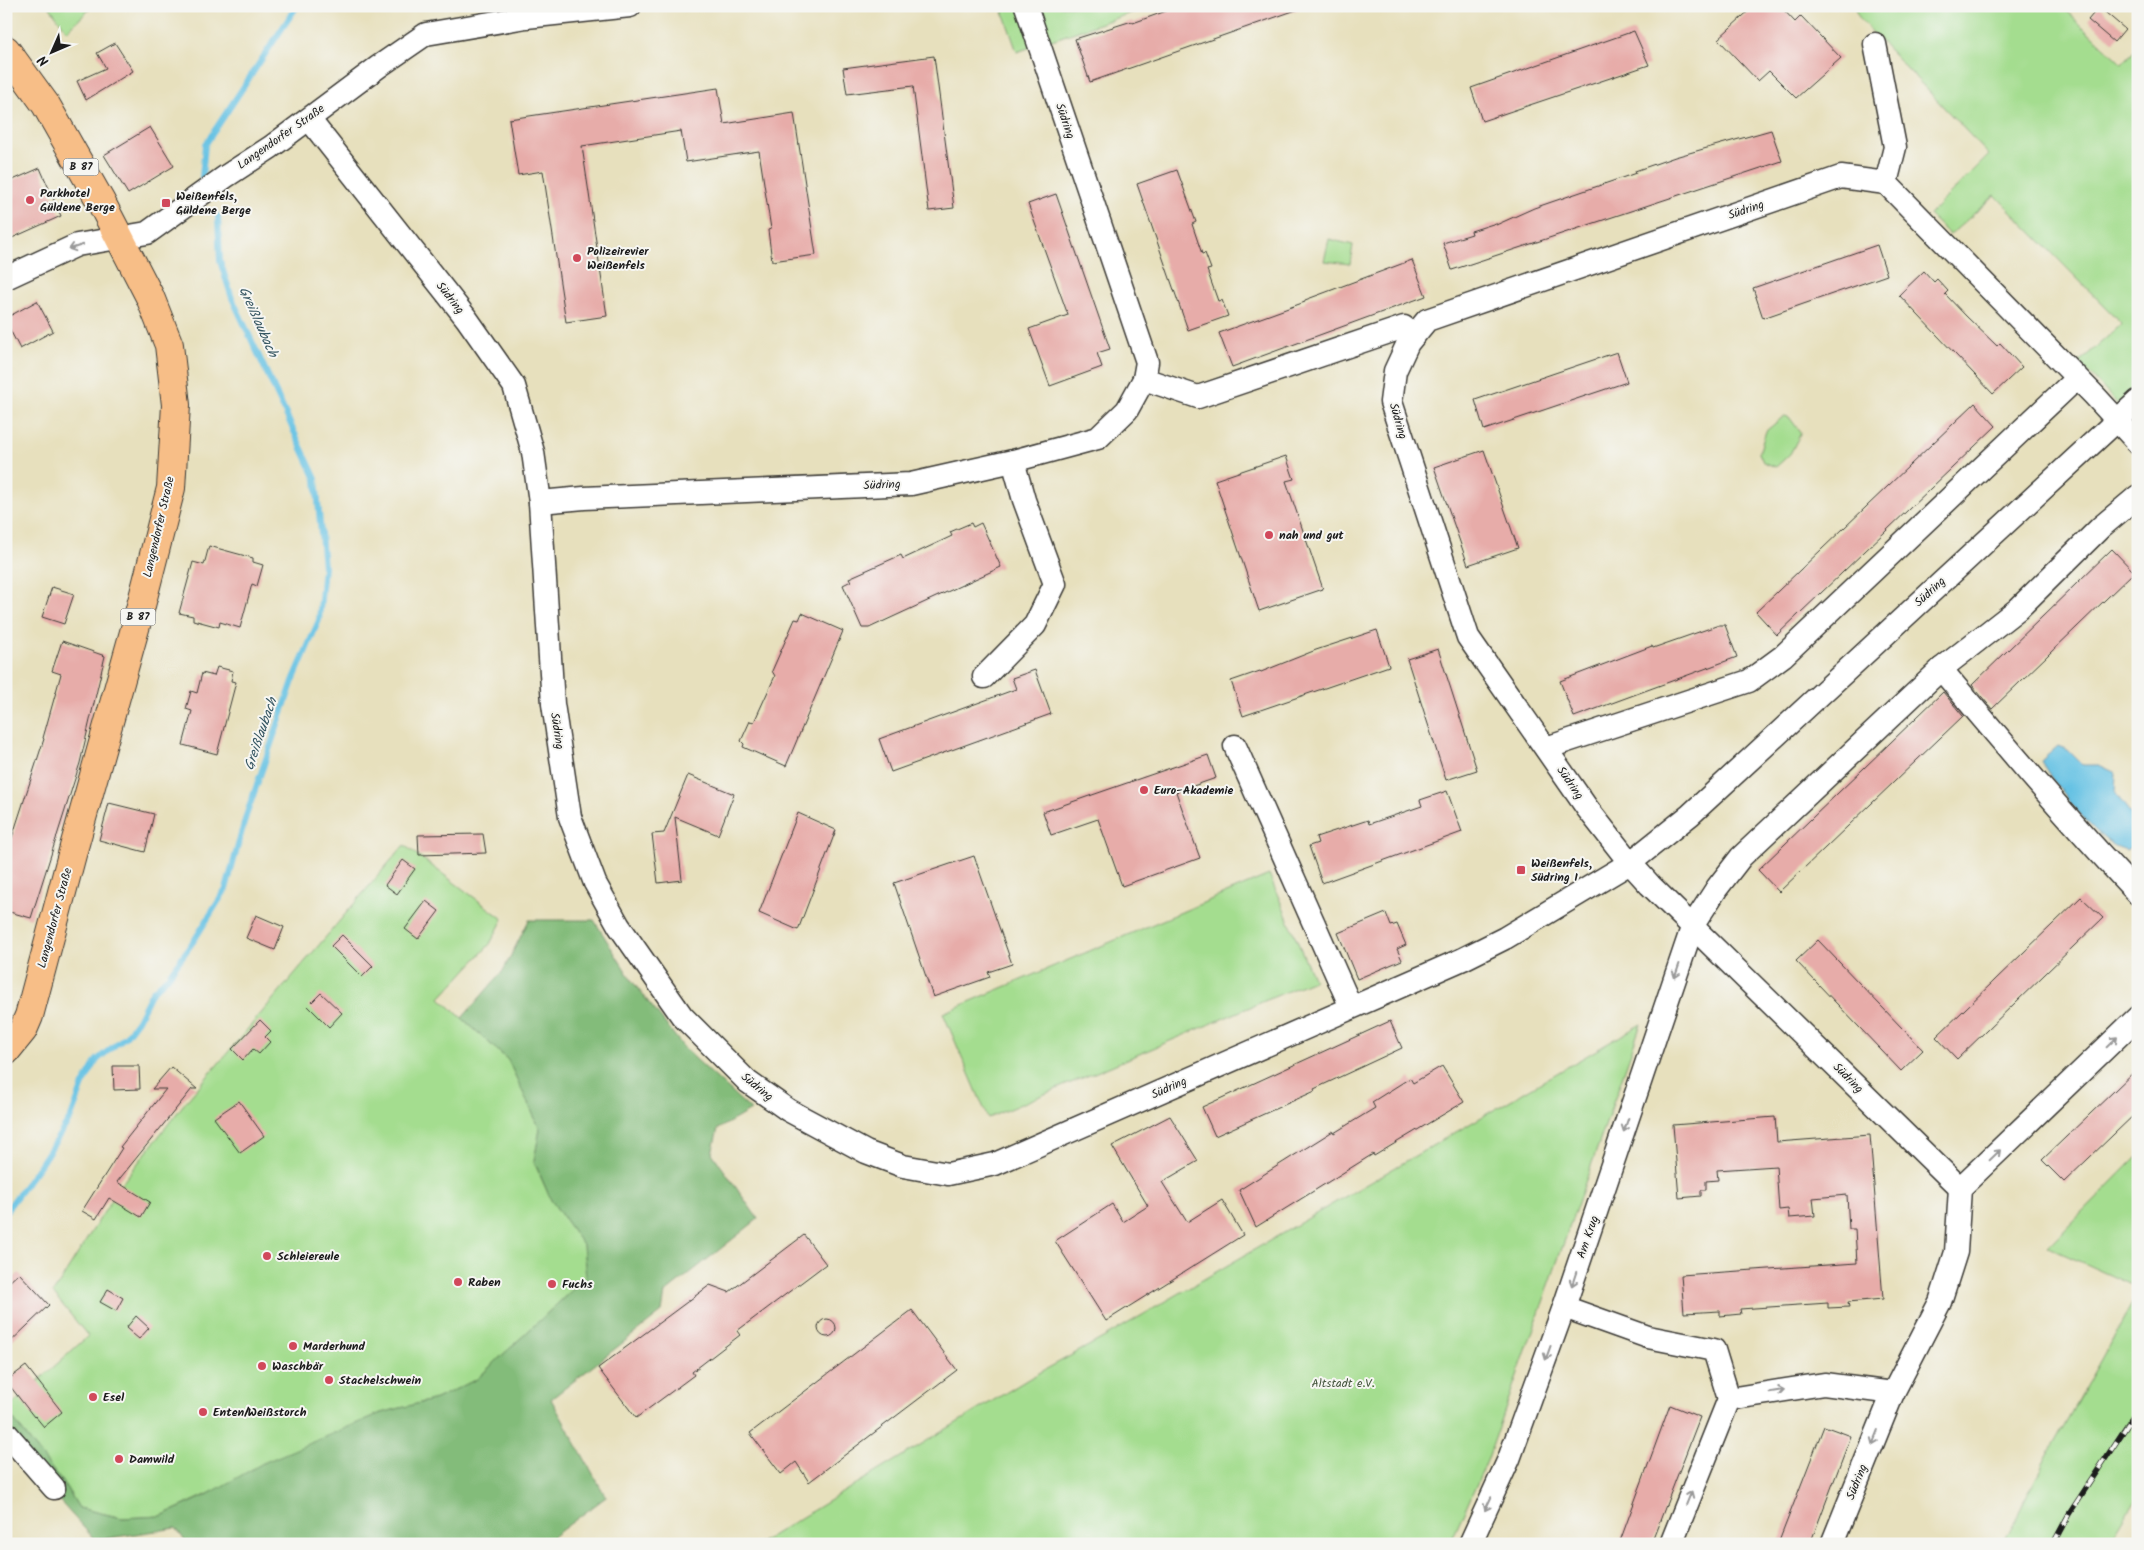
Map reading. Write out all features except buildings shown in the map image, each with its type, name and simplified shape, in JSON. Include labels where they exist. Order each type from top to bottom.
[{"type":"main road","name":"B 87","points":[[6,50],[46,105],[120,238]]},
{"type":"main road","name":"Langendorfer Straße","points":[[6,1051],[13,1044],[29,1016],[136,625],[171,488],[176,404],[169,345],[150,297],[120,238]]},
{"type":"street","name":"Langendorfer Straße","points":[[120,238],[147,233],[426,34],[526,17],[630,6]]},
{"type":"street","name":"Südring","points":[[540,502],[584,498],[910,484],[1013,461],[1098,438],[1126,410],[1144,379],[1147,362],[1026,6]]},
{"type":"street","points":[[1875,44],[1896,147],[1886,183],[2118,420],[2138,444]]},
{"type":"street","name":"Südring","points":[[309,119],[467,319],[514,386],[533,452],[540,502],[553,704],[570,817],[595,883],[619,926],[682,1016],[748,1082],[788,1110],[866,1152],[903,1166],[948,1174],[995,1164],[1463,958],[1505,938],[1630,863],[1690,815],[2138,401]]},
{"type":"street","name":"Südring","points":[[1832,1544],[1893,1393],[1940,1302],[1956,1252],[1960,1188],[1630,863],[1587,808],[1468,636],[1391,402],[1395,371],[1408,343],[1427,320],[1841,177],[1886,183]]},
{"type":"street","points":[[6,278],[77,245],[120,238]]},
{"type":"street","points":[[1144,379],[1198,397],[1404,327]]},
{"type":"street","points":[[1546,748],[1748,681],[1783,656],[2077,378]]},
{"type":"street","points":[[984,677],[1035,626],[1055,584],[1024,500],[1013,461]]},
{"type":"street","points":[[1693,925],[1717,888],[1741,857],[1941,669],[1972,647],[2018,609],[2101,527],[2138,496]]},
{"type":"street","points":[[1941,669],[2007,744],[2059,810],[2138,894]]},
{"type":"street","points":[[1235,746],[1351,1006]]},
{"type":"street","name":"Am Krug","points":[[1470,1544],[1510,1459],[1564,1307],[1693,925]]},
{"type":"street","points":[[1960,1188],[2138,1017]]},
{"type":"street","points":[[1564,1307],[1648,1337],[1714,1350],[1729,1399],[1671,1544]]},
{"type":"street","points":[[1729,1399],[1824,1384],[1893,1393]]},
{"type":"street","points":[[6,1433],[54,1488]]},
{"type":"green space","points":[[49,6],[93,6],[67,31]]},
{"type":"green space","points":[[1001,6],[1151,6],[1017,52]]},
{"type":"green space","points":[[1853,6],[2064,6],[2063,8],[2122,64],[2138,47],[2138,426],[2079,362],[2122,324],[1995,195],[1950,235],[1929,215],[1989,155],[1860,19]]},
{"type":"green space","points":[[1329,239],[1353,245],[1350,264],[1324,261]]},
{"type":"green space","points":[[1784,416],[1789,417],[1801,433],[1790,454],[1776,467],[1763,462],[1759,453],[1766,431]]},
{"type":"green space","points":[[404,845],[503,919],[490,944],[440,998],[508,1060],[540,1129],[534,1162],[551,1200],[583,1245],[586,1277],[477,1379],[436,1399],[381,1413],[161,1516],[122,1518],[79,1508],[66,1487],[6,1410],[88,1336],[53,1293],[123,1182],[184,1104]]},
{"type":"green space","points":[[1269,875],[1314,980],[988,1118],[943,1013]]},
{"type":"green space","points":[[529,920],[594,920],[632,981],[685,1049],[751,1110],[718,1129],[712,1153],[758,1219],[665,1293],[662,1312],[551,1399],[606,1497],[543,1544],[187,1544],[176,1528],[95,1540],[6,1442],[6,1410],[66,1487],[79,1508],[122,1518],[161,1516],[205,1496],[263,1463],[381,1413],[436,1399],[477,1379],[586,1277],[583,1245],[551,1200],[534,1161],[540,1129],[508,1060],[462,1018],[503,971]]},
{"type":"green space","name":"Altstadt e.V.","points":[[1641,1024],[1487,1461],[1450,1544],[758,1544],[1030,1378],[1103,1338]]},
{"type":"green space","points":[[2138,1156],[2138,1288],[2048,1247]]},
{"type":"green space","points":[[2138,1293],[2138,1496],[2109,1544],[2003,1544],[2047,1456]]},
{"type":"water","points":[[2058,746],[2068,750],[2083,765],[2099,765],[2116,773],[2115,793],[2138,823],[2138,842],[2126,850],[2114,845],[2103,838],[2073,806],[2041,761]]},
{"type":"waterway","name":"Greißlaubach","points":[[202,177],[205,145],[297,6]]},
{"type":"waterway","name":"Greißlaubach","points":[[6,1211],[40,1165],[71,1117],[83,1085],[97,1060],[126,1036],[138,1020],[152,992],[167,978],[195,939],[226,889],[246,816],[293,681],[319,620],[324,567],[316,479],[232,298],[220,261],[218,216]]},
{"type":"railway","points":[[2053,1544],[2069,1514],[2138,1409]]},
{"type":"place","name":"Parkhotel Güldene Berge","points":[[30,200]]},
{"type":"place","name":"Weißenfels, Güldene Berge","points":[[166,203]]},
{"type":"place","name":"Polizeirevier Weißenfels","points":[[577,258]]},
{"type":"place","name":"nah und gut","points":[[1269,535]]},
{"type":"place","name":"Euro-Akademie","points":[[1144,790]]},
{"type":"place","name":"Weißenfels, Südring I","points":[[1521,870]]},
{"type":"place","name":"Schleiereule","points":[[267,1256]]},
{"type":"place","name":"Raben","points":[[458,1282]]},
{"type":"place","name":"Fuchs","points":[[552,1284]]},
{"type":"place","name":"Marderhund","points":[[293,1346]]},
{"type":"place","name":"Waschbär","points":[[262,1366]]},
{"type":"place","name":"Stachelschwein","points":[[329,1380]]},
{"type":"place","name":"Esel","points":[[93,1397]]},
{"type":"place","name":"Enten/Weißstorch","points":[[203,1412]]},
{"type":"place","name":"Damwild","points":[[119,1459]]}]
